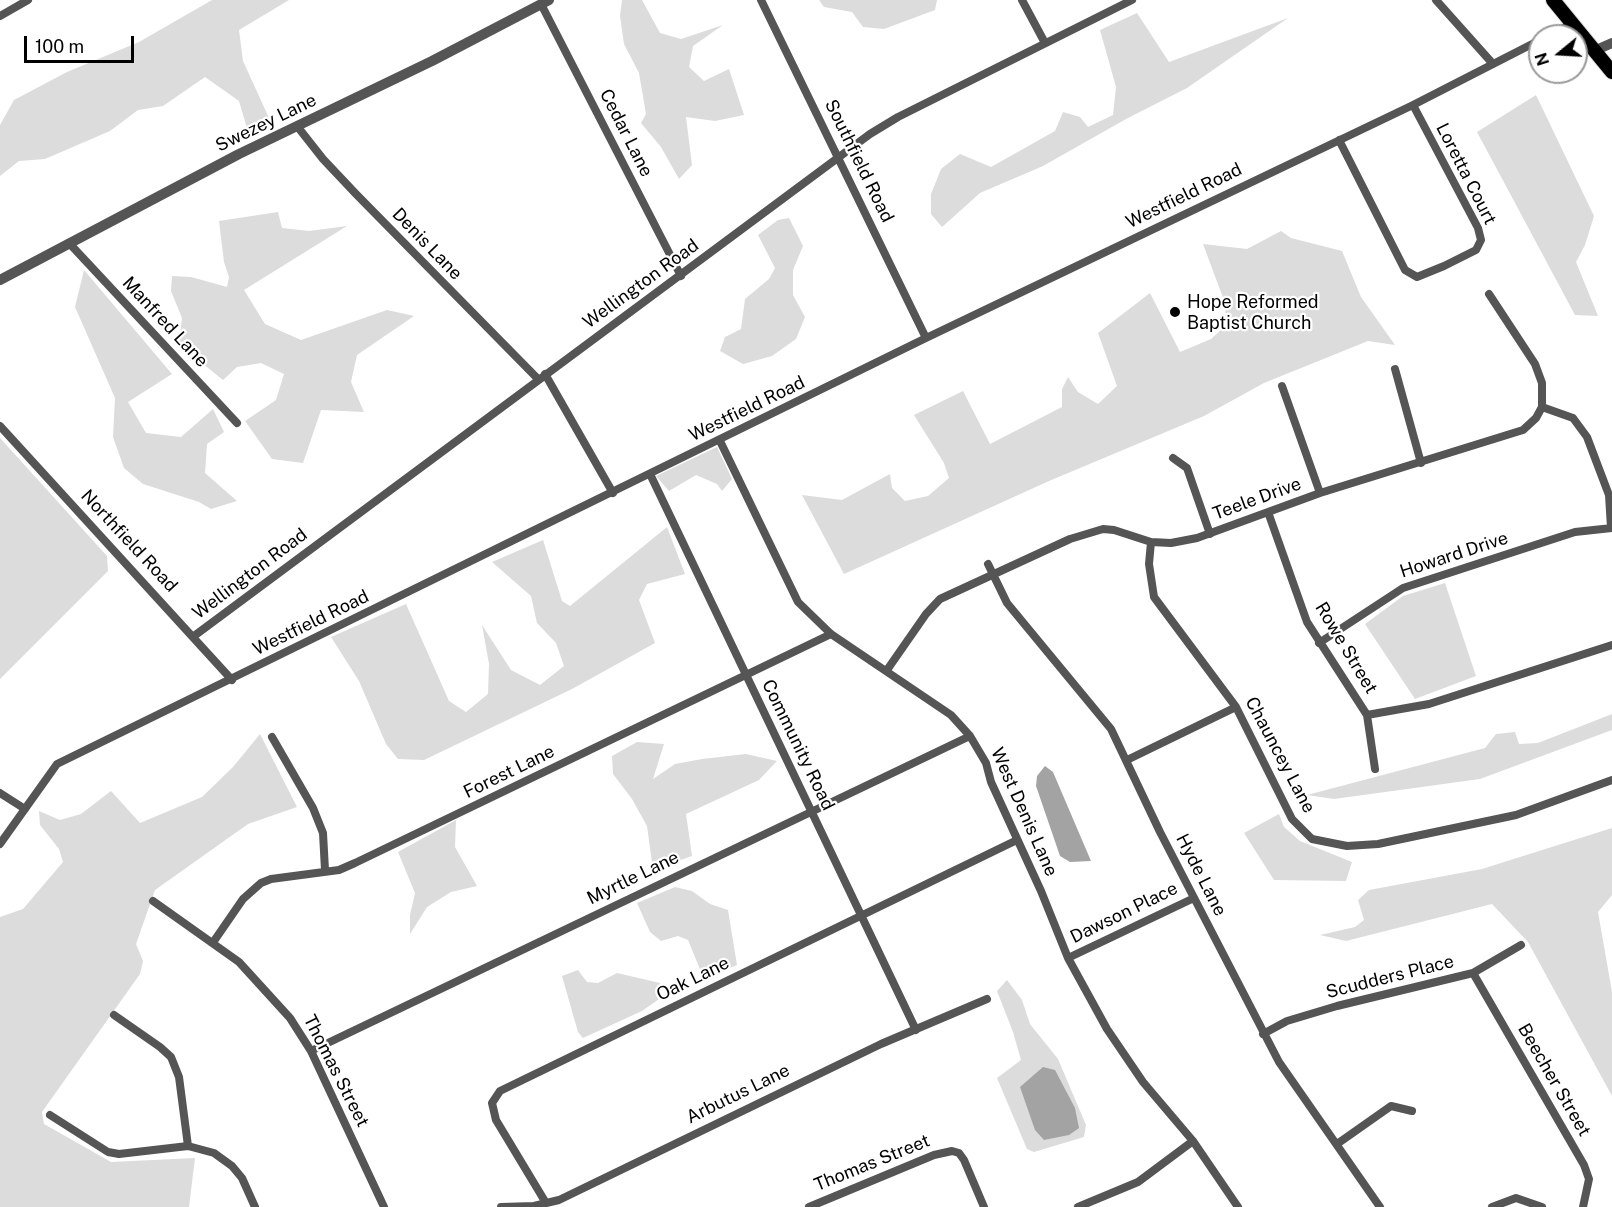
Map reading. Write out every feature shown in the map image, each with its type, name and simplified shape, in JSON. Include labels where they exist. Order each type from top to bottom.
[{"type":"main road","points":[[1553,0],[1612,72]]},
{"type":"street","points":[[0,16],[28,0]]},
{"type":"street","name":"Southfield Road","points":[[761,0],[926,338]]},
{"type":"street","points":[[1022,0],[1045,43]]},
{"type":"street","name":"Wellington Road","points":[[194,636],[541,377],[840,159],[870,134],[898,117],[1132,0]]},
{"type":"street","points":[[1436,0],[1493,64]]},
{"type":"street","name":"Swezey Lane","points":[[0,280],[297,126],[545,2]]},
{"type":"street","name":"Cedar Lane","points":[[545,2],[681,276]]},
{"type":"street","points":[[1596,50],[1612,43]]},
{"type":"street","name":"Westfield Road","points":[[0,844],[57,764],[720,441],[926,338],[1413,105],[1528,46]]},
{"type":"street","name":"Loretta Court","points":[[1339,140],[1405,270],[1414,276],[1429,273],[1476,250],[1481,240],[1478,228],[1413,105]]},
{"type":"street","name":"Denis Lane","points":[[297,126],[329,166],[541,377],[613,493]]},
{"type":"street","name":"Manfred Lane","points":[[69,243],[237,423]]},
{"type":"street","points":[[1489,294],[1535,364],[1542,383],[1542,407],[1574,418],[1587,437],[1608,495],[1611,528]]},
{"type":"street","points":[[1395,369],[1421,463]]},
{"type":"street","points":[[1282,386],[1320,493]]},
{"type":"street","name":"Teele Drive","points":[[887,670],[926,614],[940,599],[1070,538],[1103,529],[1114,530],[1151,542],[1178,542],[1210,534],[1320,493],[1515,435],[1530,424],[1542,407]]},
{"type":"street","name":"Northfield Road","points":[[0,426],[194,636],[231,680]]},
{"type":"street","name":"West Denis Lane","points":[[720,441],[798,602],[831,634],[951,715],[970,736],[986,764],[1068,958],[1107,1029],[1143,1082],[1193,1141],[1238,1207]]},
{"type":"street","points":[[1173,458],[1187,468],[1210,534]]},
{"type":"street","name":"Community Road","points":[[650,474],[916,1030]]},
{"type":"street","name":"Rowe Street","points":[[1268,513],[1306,622],[1367,715],[1375,769]]},
{"type":"street","name":"Howard Drive","points":[[1319,643],[1403,588],[1575,532],[1611,528]]},
{"type":"street","name":"Chauncey Lane","points":[[1151,542],[1149,564],[1154,597],[1236,707],[1292,819],[1312,839],[1347,846],[1377,844],[1516,815],[1612,780]]},
{"type":"street","name":"Hyde Lane","points":[[988,564],[1007,603],[1111,729],[1263,1034],[1279,1062],[1380,1207]]},
{"type":"street","name":"Forest Lane","points":[[214,941],[243,899],[261,883],[271,879],[325,870],[339,870],[356,863],[831,634]]},
{"type":"street","points":[[1367,715],[1429,705],[1612,645]]},
{"type":"street","points":[[1127,760],[1236,707]]},
{"type":"street","name":"Myrtle Lane","points":[[311,1051],[970,736]]},
{"type":"street","points":[[272,737],[313,808],[323,833],[325,870]]},
{"type":"street","points":[[0,792],[25,809]]},
{"type":"street","name":"Oak Lane","points":[[546,1203],[496,1120],[492,1103],[500,1091],[1017,840]]},
{"type":"street","name":"Dawson Place","points":[[1068,958],[1194,898]]},
{"type":"street","name":"Thomas Street","points":[[153,901],[214,941],[239,962],[276,1000],[311,1051],[384,1207]]},
{"type":"street","name":"Scudders Place","points":[[1263,1034],[1287,1021],[1337,1006],[1473,973],[1521,945]]},
{"type":"street","name":"Beecher Street","points":[[1473,973],[1584,1165],[1589,1179],[1582,1207]]},
{"type":"street","name":"Arbutus Lane","points":[[501,1207],[559,1200],[880,1044],[987,999]]},
{"type":"street","points":[[114,1015],[171,1057],[179,1077],[188,1146]]},
{"type":"street","points":[[1337,1144],[1391,1106],[1412,1111]]},
{"type":"street","points":[[50,1115],[108,1152],[119,1154],[188,1146],[214,1153],[232,1166],[242,1178],[255,1207]]},
{"type":"street","points":[[1078,1207],[1138,1182],[1193,1141]]},
{"type":"street","name":"Thomas Street","points":[[809,1207],[934,1155],[952,1151],[964,1160],[984,1207]]},
{"type":"street","points":[[1492,1207],[1516,1198],[1542,1207]]},
{"type":"shaded area","points":[[212,0],[289,0],[239,30],[243,61],[269,118],[249,135],[239,101],[205,77],[163,106],[138,110],[110,131],[45,159],[19,161],[0,176],[0,125],[14,100],[67,72],[139,42]]},
{"type":"shaded area","points":[[622,0],[642,0],[660,33],[681,39],[723,25],[693,46],[689,67],[704,81],[729,69],[744,115],[715,121],[686,117],[692,165],[679,179],[661,147],[641,123],[646,114],[639,73],[624,44],[620,16]]},
{"type":"shaded area","points":[[819,0],[937,0],[935,10],[884,29],[863,27],[852,12],[824,7]]},
{"type":"shaded area","points":[[1137,13],[1169,62],[1288,18],[1187,88],[1043,166],[980,193],[942,227],[931,214],[931,194],[941,169],[960,154],[991,167],[1055,131],[1063,112],[1080,117],[1088,127],[1113,115],[1116,87],[1100,30]]},
{"type":"shaded area","points":[[1536,95],[1594,216],[1585,245],[1576,262],[1598,316],[1575,315],[1477,132]]},
{"type":"shaded area","points":[[278,212],[282,228],[309,231],[347,226],[244,290],[265,324],[301,340],[387,310],[414,316],[357,355],[351,382],[364,412],[321,410],[303,463],[272,459],[245,421],[276,400],[284,374],[261,363],[237,367],[223,380],[176,342],[180,336],[182,318],[171,291],[172,276],[191,277],[227,287],[229,277],[224,262],[219,221]]},
{"type":"shaded area","points":[[789,218],[803,246],[793,270],[793,295],[805,317],[796,339],[772,356],[743,364],[720,351],[725,337],[741,329],[745,299],[769,279],[775,268],[758,235],[778,220]]},
{"type":"shaded area","points":[[1281,231],[1291,238],[1342,251],[1361,297],[1395,345],[1368,341],[1264,383],[1204,416],[1049,481],[844,574],[802,495],[842,500],[890,474],[892,488],[905,501],[928,496],[949,478],[944,463],[914,415],[963,391],[990,444],[1062,407],[1062,389],[1068,377],[1078,392],[1098,404],[1117,386],[1098,333],[1150,293],[1180,352],[1211,339],[1226,325],[1225,303],[1203,244],[1247,249]]},
{"type":"shaded area","points":[[84,270],[172,374],[128,402],[146,433],[181,437],[213,409],[224,432],[207,444],[205,473],[237,501],[211,509],[199,502],[143,484],[124,468],[113,437],[115,398],[75,307]]},
{"type":"shaded area","points":[[0,438],[107,556],[108,571],[0,679]]},
{"type":"shaded area","points":[[717,447],[732,479],[722,491],[717,484],[696,475],[669,491],[656,476]]},
{"type":"shaded area","points":[[667,527],[685,574],[647,584],[639,600],[655,643],[572,689],[424,760],[398,759],[386,744],[359,681],[331,637],[406,604],[449,701],[466,712],[488,694],[489,664],[482,625],[511,670],[540,685],[564,666],[556,643],[537,623],[531,596],[492,562],[543,540],[562,601],[570,606]]},
{"type":"shaded area","points":[[1445,583],[1476,676],[1415,699],[1365,624],[1403,596]]},
{"type":"shaded area","points":[[1612,714],[1612,730],[1480,779],[1334,799],[1307,795],[1485,748],[1496,734],[1515,732],[1519,744],[1538,743]]},
{"type":"shaded area","points":[[260,734],[297,807],[248,824],[155,890],[136,944],[143,961],[140,974],[42,1112],[44,1124],[111,1162],[195,1158],[189,1207],[0,1207],[0,917],[23,909],[63,862],[59,849],[40,825],[39,811],[60,820],[81,814],[111,791],[140,823],[202,797],[233,767]]},
{"type":"shaded area","points":[[637,742],[664,744],[653,779],[675,764],[702,759],[746,754],[777,761],[759,780],[686,814],[692,856],[653,870],[647,826],[632,799],[613,774],[612,756]]},
{"type":"shaded area","points":[[1045,766],[1053,772],[1091,861],[1070,862],[1060,856],[1036,786],[1037,776]]},
{"type":"shaded area","points":[[1279,814],[1284,827],[1300,841],[1352,862],[1346,881],[1274,880],[1244,833]]},
{"type":"shaded area","points":[[456,820],[455,847],[477,886],[451,892],[427,907],[410,934],[410,915],[415,893],[398,852]]},
{"type":"shaded area","points":[[1612,828],[1612,895],[1598,912],[1612,992],[1612,1096],[1528,942],[1492,904],[1346,941],[1320,935],[1355,927],[1364,920],[1358,900],[1369,890],[1482,869]]},
{"type":"shaded area","points":[[675,887],[692,891],[710,904],[728,910],[737,965],[704,979],[688,940],[678,936],[661,941],[650,932],[637,903]]},
{"type":"shaded area","points":[[578,970],[587,982],[598,983],[617,973],[660,983],[662,997],[642,1011],[583,1038],[578,1032],[562,976]]},
{"type":"shaded area","points":[[1007,980],[1022,1000],[1030,1024],[1058,1059],[1086,1125],[1084,1137],[1034,1152],[1027,1149],[997,1078],[1021,1060],[997,991]]},
{"type":"shaded area","points":[[1043,1067],[1055,1070],[1075,1108],[1079,1128],[1069,1135],[1044,1140],[1035,1130],[1020,1087]]},
{"type":"place","name":"Hope Reformed Baptist Church","points":[[1175,312]]}]
